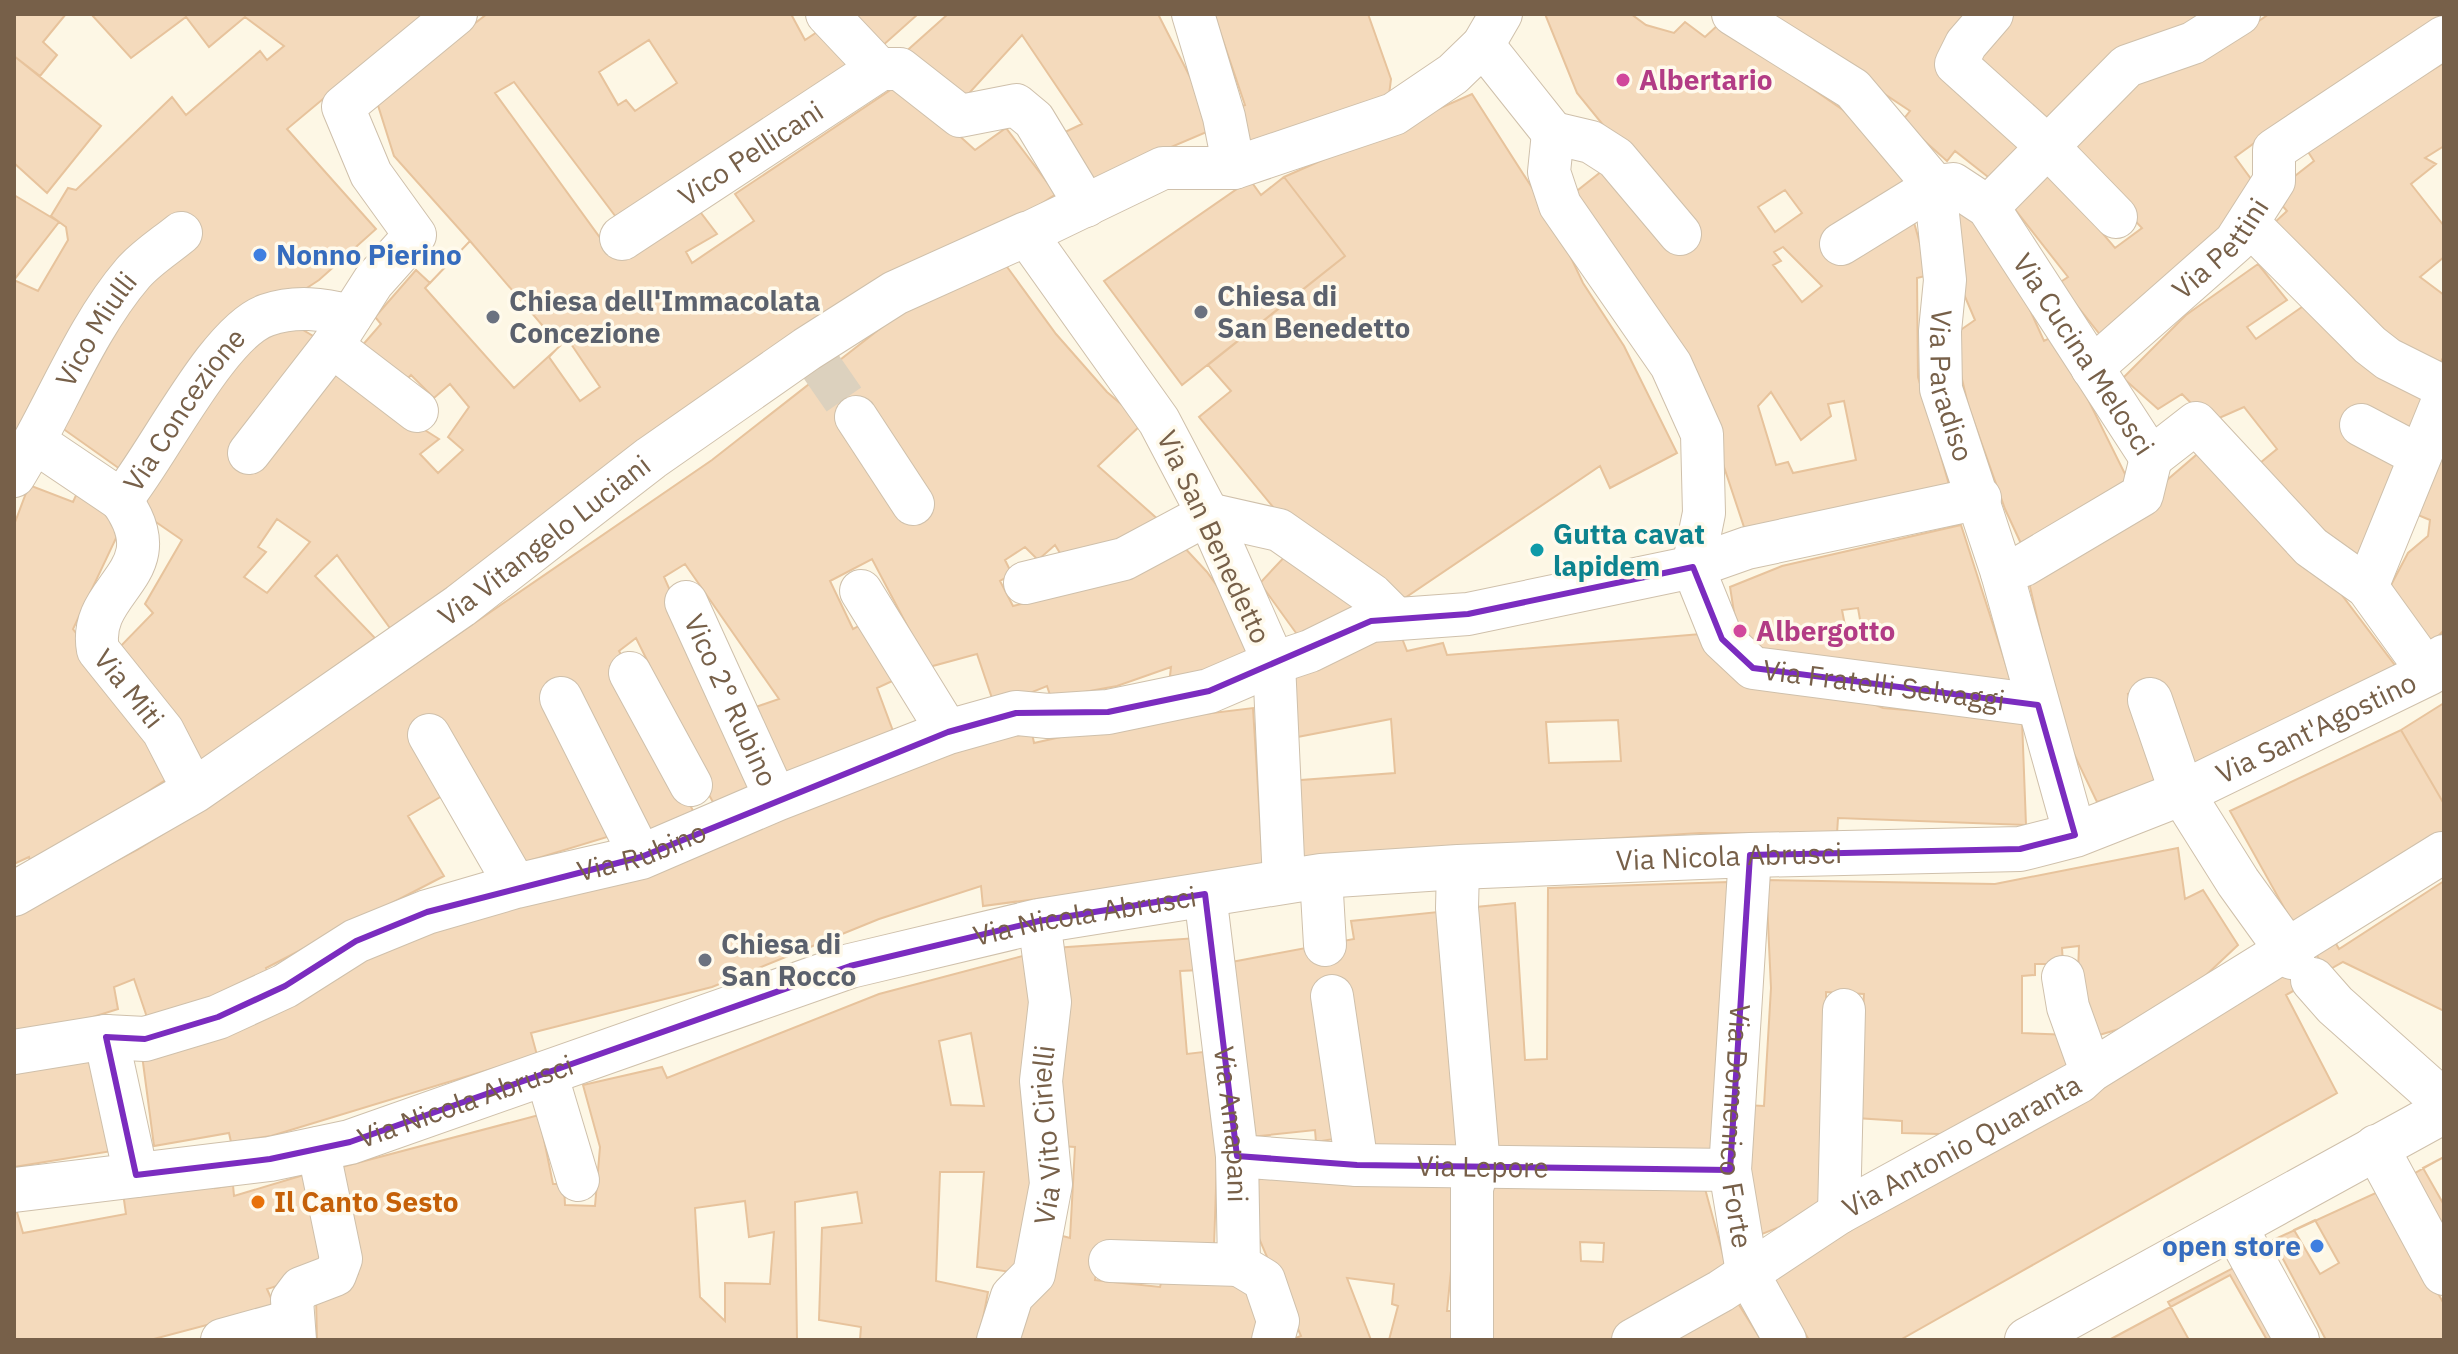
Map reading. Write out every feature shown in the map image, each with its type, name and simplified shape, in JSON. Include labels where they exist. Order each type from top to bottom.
[{"type":"street","points":[[249,453],[341,331],[373,282],[415,235],[371,174],[343,107],[456,14]]},
{"type":"street","points":[[827,14],[879,69],[900,69],[960,116],[1016,105],[1034,120],[1086,206]]},
{"type":"street","points":[[1193,14],[1224,117],[1234,168]]},
{"type":"street","points":[[1733,14],[1853,89],[1935,186],[1841,244]]},
{"type":"street","points":[[1992,14],[1966,44],[1956,64],[2047,146],[2116,217]]},
{"type":"street","points":[[1988,207],[2127,66],[2193,43],[2239,14]]},
{"type":"street","points":[[1492,30],[1553,133],[1549,172],[1560,205],[1671,365],[1702,434],[1704,513],[1693,567]]},
{"type":"street","name":"Via Vitangelo Luciani","points":[[14,894],[194,791],[460,606],[651,458],[814,357],[895,293],[1163,168],[1234,168],[1394,114],[1453,74],[1492,30]]},
{"type":"street","name":"Via Pettini","points":[[2092,368],[2235,242],[2274,181],[2274,150],[2444,37]]},
{"type":"street","name":"Vico Pellicani","points":[[622,238],[879,69]]},
{"type":"street","points":[[1553,133],[1591,142],[1616,158],[1680,234]]},
{"type":"street","name":"Via Cucina Melosci","points":[[1935,186],[1953,184],[1988,207],[2151,458],[2196,423],[2311,547],[2367,587],[2436,665]]},
{"type":"street","name":"Via Paradiso","points":[[1935,186],[1945,280],[1940,331],[1941,389],[1980,498],[2075,835]]},
{"type":"street","points":[[2248,223],[2370,345],[2388,359],[2444,387]]},
{"type":"street","name":"Vico Miulli","points":[[24,459],[64,380],[134,272],[181,233]]},
{"type":"street","name":"Via San Benedetto","points":[[1026,234],[1159,421],[1208,514],[1274,663],[1302,878],[1325,945]]},
{"type":"street","name":"Via Concezione","points":[[24,459],[121,500],[222,352],[242,330],[264,315],[319,309],[341,331]]},
{"type":"street","points":[[341,331],[417,411]]},
{"type":"street","points":[[2367,587],[2444,398]]},
{"type":"street","points":[[856,417],[913,504]]},
{"type":"street","points":[[2361,425],[2420,456]]},
{"type":"street","points":[[2002,573],[2024,565],[2142,495],[2151,458]]},
{"type":"street","points":[[1274,663],[1310,651],[1371,621],[1468,614],[1693,567],[1747,548],[1980,498]]},
{"type":"street","name":"Via Miti","points":[[121,500],[140,533],[138,558],[103,613],[96,635],[98,650],[163,731],[194,791]]},
{"type":"street","points":[[1025,583],[1124,559],[1208,514],[1279,530],[1372,595],[1396,619]]},
{"type":"street","name":"Via Fratelli Selvaggi","points":[[1693,567],[1722,639],[1753,668],[2038,705]]},
{"type":"street","points":[[861,591],[948,732]]},
{"type":"street","name":"Vico 2° Rubino","points":[[686,602],[776,799]]},
{"type":"street","name":"Via Rubino","points":[[14,1052],[106,1037],[145,1039],[218,1017],[285,986],[356,941],[427,912],[516,886],[641,857],[703,807],[776,799],[948,732],[1016,713],[1048,716],[1108,712],[1209,691],[1274,663]]},
{"type":"street","name":"Via Sant'Agostino","points":[[2182,793],[2436,665]]},
{"type":"street","points":[[630,673],[703,807]]},
{"type":"street","points":[[561,698],[641,857]]},
{"type":"street","points":[[2150,700],[2182,793],[2238,882],[2297,962],[2335,1005],[2444,1102]]},
{"type":"street","points":[[429,735],[516,886]]},
{"type":"street","name":"Via Nicola Abrusci","points":[[14,1190],[270,1159],[350,1142],[850,966],[1039,921],[1302,878],[1458,867],[1750,855],[2020,849],[2075,835],[2182,793]]},
{"type":"street","name":"Via Antonio Quaranta","points":[[1633,1340],[1721,1291],[1839,1213],[2079,1082],[2091,1071],[2297,962],[2442,853]]},
{"type":"street","name":"Via Domenico Forte","points":[[1750,855],[1730,1170],[1747,1272],[1785,1340]]},
{"type":"street","points":[[1458,867],[1457,908],[1479,1166],[1472,1188],[1472,1340]]},
{"type":"street","name":"Via Amapani","points":[[1205,894],[1237,1156],[1239,1265]]},
{"type":"street","name":"Via Vito Cirielli","points":[[998,1340],[1012,1296],[1034,1274],[1051,1184],[1041,1081],[1050,1002],[1039,921]]},
{"type":"street","points":[[2063,977],[2068,1007],[2091,1071]]},
{"type":"street","points":[[1332,996],[1357,1165]]},
{"type":"street","points":[[1839,1213],[1844,1010]]},
{"type":"street","points":[[106,1037],[136,1175]]},
{"type":"street","points":[[546,1073],[578,1180]]},
{"type":"street","points":[[2027,1340],[2444,1111]]},
{"type":"street","points":[[2376,1147],[2444,1273]]},
{"type":"street","points":[[222,1340],[293,1331],[292,1300],[301,1288],[335,1275],[341,1259],[318,1148]]},
{"type":"street","name":"Via Lepore","points":[[1237,1156],[1357,1165],[1730,1170]]},
{"type":"street","points":[[2235,1227],[2297,1340]]},
{"type":"street","points":[[1110,1261],[1239,1265],[1264,1280],[1278,1321],[1273,1340]]},
{"type":"highlighted area","points":[[1693,567],[1722,639],[1753,668],[2038,705],[2075,835],[2020,849],[1750,855],[1730,1170],[1357,1165],[1237,1156],[1205,894],[1039,921],[850,966],[350,1142],[270,1159],[136,1175],[106,1037],[145,1039],[218,1017],[285,986],[356,941],[427,912],[641,857],[948,732],[1016,713],[1108,712],[1209,691],[1371,621],[1468,614]]},
{"type":"building","points":[[14,14],[66,14],[43,42],[57,55],[40,76],[14,56]]},
{"type":"building","name":"Nonno Pierino","points":[[91,14],[425,14],[287,129],[376,229],[319,280],[284,303],[127,474],[55,423],[14,434],[14,280],[38,291],[68,240],[66,227],[51,216],[68,188],[76,190],[172,97],[186,115],[260,51],[267,60],[284,46],[245,17],[209,47],[186,17],[131,58]]},
{"type":"building","points":[[487,14],[791,14],[805,40],[823,28],[854,70],[619,221],[514,82],[495,93],[614,257],[691,200],[717,234],[686,252],[692,263],[754,221],[735,194],[901,83],[975,150],[1006,128],[1056,194],[982,243],[657,432],[438,595],[395,635],[337,555],[315,576],[375,638],[198,764],[113,654],[153,613],[145,604],[182,540],[137,509],[228,373],[276,326],[288,321],[323,342],[328,369],[439,439],[420,454],[438,473],[463,450],[448,437],[469,407],[450,384],[434,398],[411,375],[397,390],[354,355],[381,324],[375,317],[416,270],[430,283],[470,241],[394,156],[376,99]],"holes":[[[649,40],[677,83],[635,111],[626,100],[618,105],[599,72]],[[567,338],[600,387],[580,401],[549,357]],[[277,519],[310,542],[267,593],[244,577],[266,552],[258,547]]]},
{"type":"building","points":[[844,14],[918,14],[880,48]]},
{"type":"building","points":[[948,14],[1158,14],[1216,128],[1089,182],[1065,132],[1082,124],[1022,35],[962,101],[901,56]]},
{"type":"building","points":[[1214,14],[1368,14],[1391,79],[1388,103],[1246,150],[1230,110],[1245,105]]},
{"type":"building","points":[[1545,14],[1631,14],[1646,25],[1674,33],[1685,22],[1705,37],[1719,24],[1843,110],[1913,181],[1913,219],[1929,275],[1917,278],[1918,377],[1952,495],[1746,533],[1704,407],[1573,194],[1607,167],[1687,228],[1577,93]],"holes":[[[1785,190],[1802,213],[1775,232],[1758,207]],[[1783,247],[1822,286],[1802,302],[1773,265],[1781,261],[1774,252]],[[1771,392],[1801,440],[1831,416],[1828,404],[1844,401],[1856,460],[1793,473],[1788,462],[1776,465],[1758,406]]]},
{"type":"building","points":[[1764,14],[1980,14],[1962,33],[1938,74],[2032,149],[1997,184],[1955,151],[1947,161],[1902,121],[1910,111]]},
{"type":"building","points":[[2010,14],[2211,14],[2055,127],[1973,53]]},
{"type":"building","points":[[2269,14],[2444,14],[2444,21],[2335,85],[2235,157],[2259,190],[2109,346],[2059,283],[2068,277],[2010,203],[2046,167],[2115,248],[2142,228],[2067,149],[2139,77],[2237,36]]},
{"type":"building","points":[[14,56],[101,126],[47,193],[14,163]]},
{"type":"building","points":[[2444,63],[2444,146],[2425,158],[2436,164],[2411,184],[2444,226],[2444,257],[2420,277],[2444,295],[2444,356],[2437,369],[2377,332],[2273,224],[2287,211],[2272,194],[2314,161],[2305,147]]},
{"type":"building","points":[[1472,94],[1554,222],[1583,283],[1624,346],[1677,453],[1610,488],[1600,466],[1393,606],[1278,513],[1199,417],[1231,391],[1208,365],[1345,256],[1284,177]]},
{"type":"building","name":"Chiesa di San Benedetto","points":[[1284,177],[1345,256],[1182,385],[1104,281],[1250,180],[1261,195]]},
{"type":"building","points":[[14,195],[59,222],[14,280]]},
{"type":"building","points":[[1971,204],[2005,255],[2044,341],[2056,335],[2133,490],[2024,550],[2005,509],[1968,405],[1952,336],[1975,320],[1954,271],[1944,214]]},
{"type":"building","name":"Chiesa dell'Immacolata Concezione","points":[[470,241],[560,346],[514,388],[425,288]]},
{"type":"building","points":[[1002,260],[1056,334],[1107,392],[1143,423],[1098,466],[1161,522],[1068,566],[1055,545],[1038,560],[1025,547],[1005,560],[1012,574],[1000,581],[1013,606],[1106,584],[1182,545],[1207,572],[1237,614],[1250,666],[1193,680],[1170,676],[1171,667],[1117,686],[1051,698],[1047,686],[995,707],[977,654],[929,667],[872,559],[830,581],[853,629],[862,624],[901,677],[877,688],[893,731],[776,780],[747,710],[779,699],[685,564],[664,577],[759,793],[718,811],[654,697],[649,664],[636,638],[619,651],[623,658],[610,666],[643,716],[698,820],[647,844],[620,833],[525,862],[449,792],[408,816],[444,876],[266,968],[272,983],[151,1029],[134,979],[114,987],[118,1009],[14,1042],[14,914],[137,850],[205,808],[712,460],[914,302]]},
{"type":"building","points":[[2258,264],[2287,300],[2247,327],[2256,339],[2312,300],[2431,397],[2410,441],[2367,564],[2249,472],[2277,449],[2244,407],[2210,422],[2182,394],[2158,409],[2123,378],[2186,315]]},
{"type":"building","points":[[2444,438],[2444,630],[2429,646],[2383,600],[2408,553],[2428,536],[2430,520],[2413,513]]},
{"type":"building","points":[[2209,444],[2310,553],[2397,668],[2186,770],[2161,684],[2128,694],[2160,780],[2097,802],[2063,731],[2028,578],[2117,523]]},
{"type":"building","points":[[82,482],[114,515],[118,534],[73,629],[157,736],[170,777],[32,868],[29,857],[14,864],[14,525],[29,485],[73,502]]},
{"type":"building","points":[[1961,525],[2014,690],[1754,656],[1739,644],[1730,587],[1782,566]],"holes":[[[1858,608],[1862,631],[1847,636],[1842,610]]]},
{"type":"building","points":[[1290,551],[1366,603],[1304,644],[1260,583]]},
{"type":"building","points":[[1398,628],[1407,651],[1443,643],[1447,655],[1701,634],[1883,708],[2022,720],[2026,825],[1838,818],[1837,834],[1700,833],[1301,858],[1288,781],[1395,773],[1391,719],[1287,739],[1282,683]],"holes":[[[1618,720],[1621,761],[1549,763],[1546,722]]]},
{"type":"building","points":[[2444,703],[2444,804],[2401,730]]},
{"type":"building","points":[[1253,708],[1263,869],[983,906],[981,886],[879,919],[712,987],[531,1033],[537,1055],[271,1136],[231,1142],[229,1133],[154,1146],[142,1055],[402,937],[1030,723],[1034,743],[1114,725]]},
{"type":"building","points":[[2401,730],[2444,804],[2444,843],[2296,929],[2230,811]]},
{"type":"building","points":[[2178,848],[2185,899],[2203,890],[2238,945],[2203,978],[2139,1023],[2096,1036],[2077,997],[2079,946],[2062,948],[2063,964],[2035,964],[2035,975],[2022,976],[2022,1033],[2071,1035],[2074,1075],[1939,1142],[1939,1134],[1902,1133],[1902,1121],[1856,1118],[1864,994],[1826,992],[1829,1207],[1752,1238],[1745,1105],[1764,1106],[1771,988],[1766,880],[1995,884]]},
{"type":"building","points":[[2444,881],[2444,1011],[2343,962],[2327,971],[2310,945],[2330,933],[2339,949]]},
{"type":"building","points":[[1728,882],[1719,1150],[1485,1153],[1466,908],[1515,903],[1525,1060],[1547,1059],[1548,888]]},
{"type":"building","points":[[1448,911],[1470,1156],[1371,1155],[1339,1138],[1316,1142],[1315,1130],[1250,1137],[1226,963],[1354,939],[1351,921]]},
{"type":"building","points":[[1197,938],[1200,970],[1180,971],[1187,1054],[1203,1052],[1217,1159],[1214,1247],[1100,1247],[1095,1280],[1160,1287],[1163,1276],[1245,1280],[1264,1340],[1007,1340],[1051,1233],[1070,1238],[1075,1147],[1061,1146],[1054,948]]},
{"type":"building","points":[[1030,954],[1038,1160],[1024,1274],[977,1267],[984,1172],[940,1172],[936,1281],[988,1292],[979,1340],[860,1340],[861,1327],[819,1320],[822,1228],[862,1223],[857,1192],[795,1202],[797,1340],[317,1340],[316,1297],[358,1274],[334,1169],[539,1115],[553,1184],[564,1184],[565,1205],[595,1206],[600,1147],[583,1085],[662,1067],[667,1078],[879,994]],"holes":[[[971,1033],[984,1106],[951,1105],[939,1041]],[[745,1201],[749,1237],[774,1232],[770,1284],[725,1283],[725,1321],[700,1297],[695,1208]]]},
{"type":"building","points":[[2281,963],[2297,989],[2286,995],[2337,1093],[1900,1340],[1809,1340],[1769,1272]]},
{"type":"building","points":[[92,1047],[112,1151],[14,1167],[14,1064]]},
{"type":"building","points":[[2444,1157],[2444,1240],[2408,1177]]},
{"type":"building","points":[[2444,1157],[2444,1205],[2423,1168]]},
{"type":"building","points":[[1304,1172],[1460,1181],[1447,1311],[1459,1311],[1459,1340],[1389,1340],[1398,1306],[1392,1304],[1394,1284],[1347,1278],[1371,1340],[1290,1340],[1301,1336],[1258,1236],[1248,1181]]},
{"type":"building","points":[[307,1174],[330,1269],[267,1289],[275,1307],[150,1340],[14,1340],[14,1202],[23,1233],[126,1214],[123,1193],[213,1178],[215,1188],[233,1185],[234,1196]]},
{"type":"building","points":[[1483,1182],[1704,1185],[1728,1273],[1612,1340],[1479,1340]],"holes":[[[1580,1242],[1604,1243],[1603,1262],[1581,1261]]]},
{"type":"building","points":[[2380,1191],[2444,1304],[2444,1340],[2326,1340],[2273,1240]]},
{"type":"building","name":"open store","points":[[2315,1220],[2339,1263],[2320,1274],[2294,1230]]},
{"type":"building","points":[[2239,1265],[2278,1340],[2189,1340],[2168,1302]]},
{"type":"building","points":[[2230,1275],[2267,1340],[2109,1340]]},
{"type":"building","points":[[1736,1300],[1761,1340],[1664,1340]]},
{"type":"tunnel","points":[[820,365],[856,417]]},
{"type":"place","name":"Albertario","points":[[1623,80]]},
{"type":"place","name":"Nonno Pierino","points":[[260,255]]},
{"type":"place","name":"Chiesa di San Benedetto","points":[[1201,312]]},
{"type":"place","name":"Chiesa dell'Immacolata Concezione","points":[[493,317]]},
{"type":"place","name":"Gutta cavat lapidem","points":[[1537,550]]},
{"type":"place","name":"Albergotto","points":[[1740,631]]},
{"type":"place","name":"Chiesa di San Rocco","points":[[705,960]]},
{"type":"place","name":"Il Canto Sesto","points":[[258,1202]]},
{"type":"place","name":"open store","points":[[2317,1246]]}]
